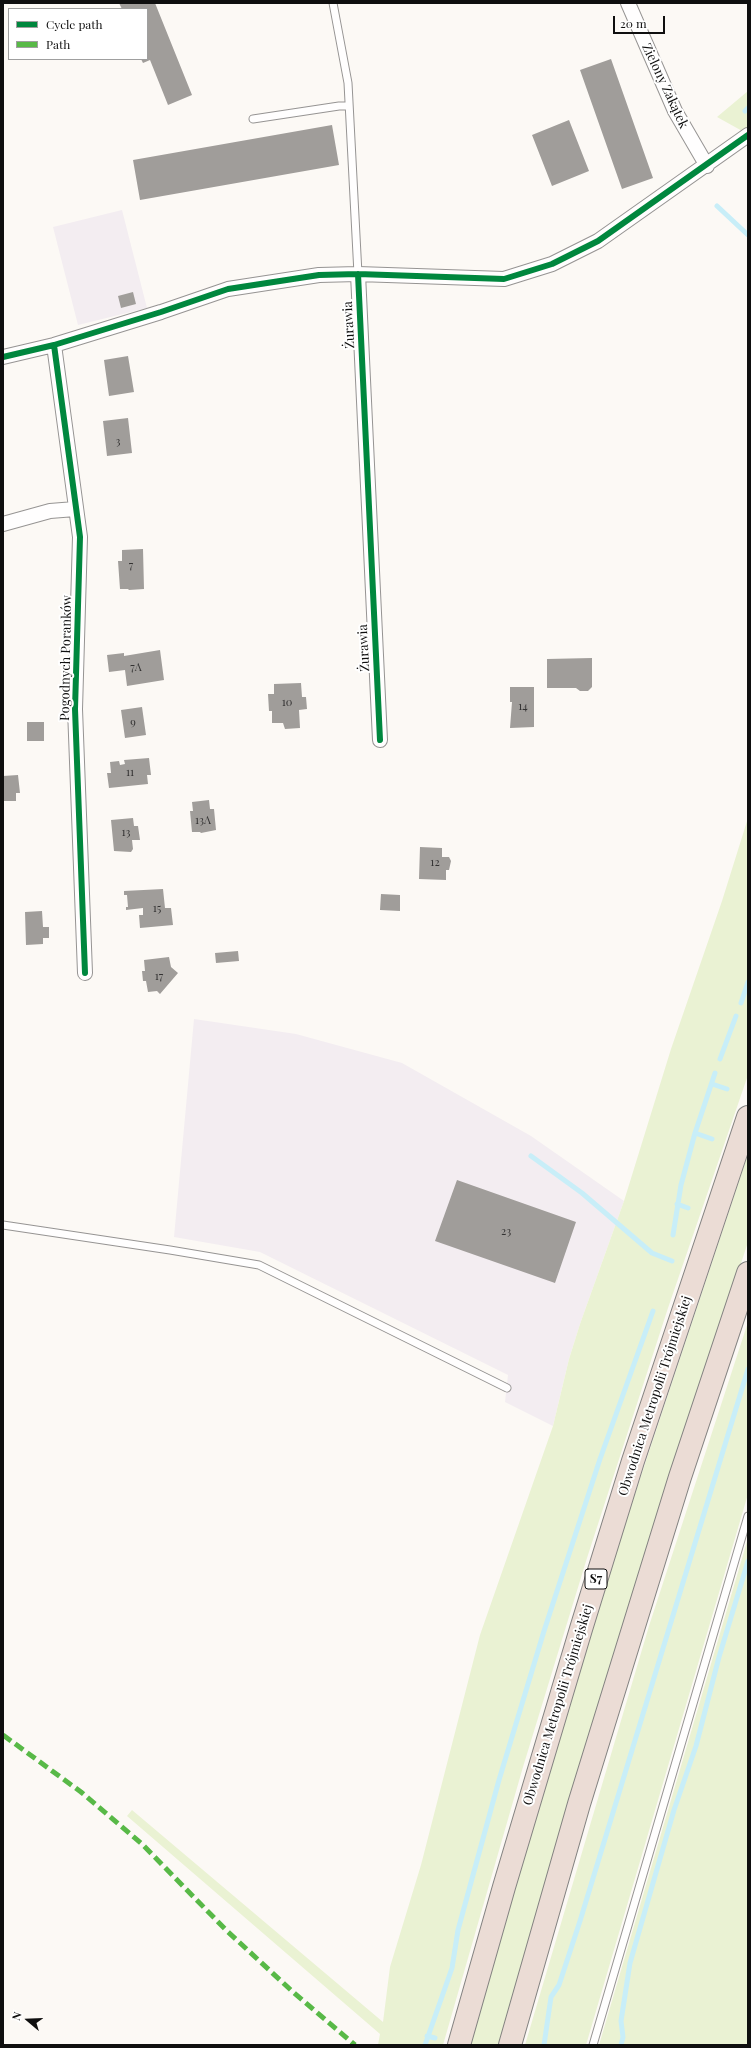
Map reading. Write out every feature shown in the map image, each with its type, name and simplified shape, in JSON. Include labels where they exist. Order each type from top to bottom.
[{"type":"highway","name":"Obwodnica Metropolii Trójmiejskiej","points":[[459,2045],[581,1629],[633,1461],[748,1117]]},
{"type":"highway","points":[[510,2045],[579,1804],[680,1477],[748,1273]]},
{"type":"street","name":"Zielony Zakątek","points":[[628,3],[675,111],[707,166]]},
{"type":"street","points":[[3,358],[54,345],[162,312],[228,289],[319,275],[358,274],[504,278],[552,264],[598,241],[707,166],[748,135]]},
{"type":"street","name":"Żurawia","points":[[358,274],[380,740]]},
{"type":"street","name":"Pogodnych Poranków","points":[[54,345],[80,537],[75,709],[85,973]]},
{"type":"street","points":[[3,524],[50,511],[75,509]]},
{"type":"lane","points":[[333,3],[348,82],[358,274]]},
{"type":"lane","points":[[253,119],[338,106],[349,106]]},
{"type":"lane","points":[[3,1225],[259,1265],[506,1388]]},
{"type":"lane","points":[[593,2045],[748,1516]]},
{"type":"shaded area","points":[[122,210],[147,308],[78,325],[53,227]]},
{"type":"shaded area","points":[[194,1019],[296,1034],[402,1063],[531,1136],[624,1201],[580,1324],[569,1359],[553,1426],[505,1402],[508,1375],[260,1252],[174,1237]]},
{"type":"green space","points":[[748,91],[748,129],[744,132],[717,117]]},
{"type":"green space","points":[[748,818],[748,1075],[668,1308],[587,1558],[523,1767],[443,2045],[378,2045],[380,2034],[127,1816],[132,1810],[383,2022],[390,1967],[421,1865],[480,1635],[553,1426],[569,1359],[580,1324],[624,1201],[671,1049],[722,901]]},
{"type":"green space","points":[[748,1154],[748,1242],[629,1604],[577,1776],[499,2045],[470,2045],[550,1765],[630,1509]]},
{"type":"green space","points":[[748,1322],[748,1494],[586,2045],[525,2045],[649,1626]]},
{"type":"green space","points":[[748,1538],[748,2045],[599,2045]]},
{"type":"building","points":[[119,3],[155,3],[192,95],[168,105],[150,60],[143,63],[142,60],[148,60],[148,8],[122,8]]},
{"type":"building","points":[[611,59],[653,178],[622,189],[580,70]]},
{"type":"building","points":[[569,120],[589,171],[552,186],[532,135]]},
{"type":"building","points":[[332,125],[339,165],[140,200],[133,160]]},
{"type":"building","points":[[133,292],[136,304],[121,308],[118,296]]},
{"type":"building","points":[[128,356],[134,392],[109,396],[104,360]]},
{"type":"building","points":[[128,418],[132,453],[107,456],[103,421]]},
{"type":"building","points":[[143,549],[144,589],[120,589],[118,561],[122,561],[122,550]]},
{"type":"building","points":[[160,650],[164,680],[127,686],[125,670],[109,672],[107,655],[124,653],[124,656]]},
{"type":"building","points":[[592,658],[592,687],[588,691],[580,691],[576,688],[547,688],[547,659]]},
{"type":"building","points":[[301,683],[302,697],[306,697],[307,709],[299,710],[300,728],[285,729],[283,723],[272,723],[272,711],[269,711],[268,694],[274,694],[274,684]]},
{"type":"building","points":[[510,687],[534,687],[534,727],[510,728],[512,702],[510,702]]},
{"type":"building","points":[[142,707],[146,735],[125,738],[121,710]]},
{"type":"building","points":[[27,722],[44,722],[44,741],[27,741]]},
{"type":"building","points":[[149,758],[151,775],[147,775],[148,784],[109,788],[107,773],[111,773],[110,762],[119,761],[120,765],[125,764],[124,760]]},
{"type":"building","points":[[18,775],[20,793],[16,793],[16,801],[3,801],[3,776]]},
{"type":"building","points":[[209,800],[210,809],[214,809],[216,830],[201,833],[192,832],[190,811],[193,811],[192,802]]},
{"type":"building","points":[[133,818],[134,826],[138,826],[140,840],[132,840],[133,849],[131,852],[114,851],[111,820]]},
{"type":"building","points":[[420,847],[442,848],[442,857],[449,857],[451,861],[449,870],[446,870],[446,880],[419,879]]},
{"type":"building","points":[[163,889],[165,908],[171,908],[173,925],[140,928],[139,915],[143,915],[143,908],[126,910],[126,907],[128,907],[127,895],[124,895],[124,891]]},
{"type":"building","points":[[381,894],[400,895],[400,911],[380,910]]},
{"type":"building","points":[[42,911],[43,927],[49,927],[49,938],[43,938],[43,944],[26,945],[25,912]]},
{"type":"building","points":[[238,951],[239,961],[216,963],[215,953]]},
{"type":"building","points":[[169,957],[171,967],[178,973],[160,994],[157,991],[148,992],[146,981],[143,981],[142,971],[145,971],[144,960]]},
{"type":"building","points":[[457,1180],[576,1222],[555,1283],[435,1241]]},
{"type":"waterway","points":[[745,111],[748,108]]},
{"type":"waterway","points":[[717,206],[748,235]]},
{"type":"waterway","points":[[741,1003],[748,982]]},
{"type":"waterway","points":[[720,1059],[736,1016]]},
{"type":"waterway","points":[[673,1235],[681,1185],[695,1133],[715,1073]]},
{"type":"waterway","points":[[712,1084],[727,1089]]},
{"type":"waterway","points":[[695,1133],[712,1139]]},
{"type":"waterway","points":[[531,1156],[582,1193],[652,1253],[672,1261]]},
{"type":"waterway","points":[[677,1204],[688,1208]]},
{"type":"waterway","points":[[425,2045],[452,1968],[458,1930],[499,1780],[544,1631],[600,1459],[653,1311]]},
{"type":"waterway","points":[[544,2045],[551,1997],[559,1985],[580,1921],[748,1369]]},
{"type":"waterway","points":[[621,2045],[623,2037],[621,2021],[630,1963],[674,1810],[696,1746],[719,1657],[748,1561]]},
{"type":"waterway","points":[[427,2036],[435,2038]]},
{"type":"marked path","points":[[3,1735],[81,1792],[142,1844],[226,1930],[293,1992],[355,2045]]},
{"type":"cycle path","points":[[3,357],[54,345],[161,312],[228,289],[319,275],[358,274],[504,279],[552,264],[598,241],[748,135]]},
{"type":"cycle path","points":[[358,274],[380,740]]},
{"type":"cycle path","points":[[54,345],[80,537],[75,709],[85,973]]}]
